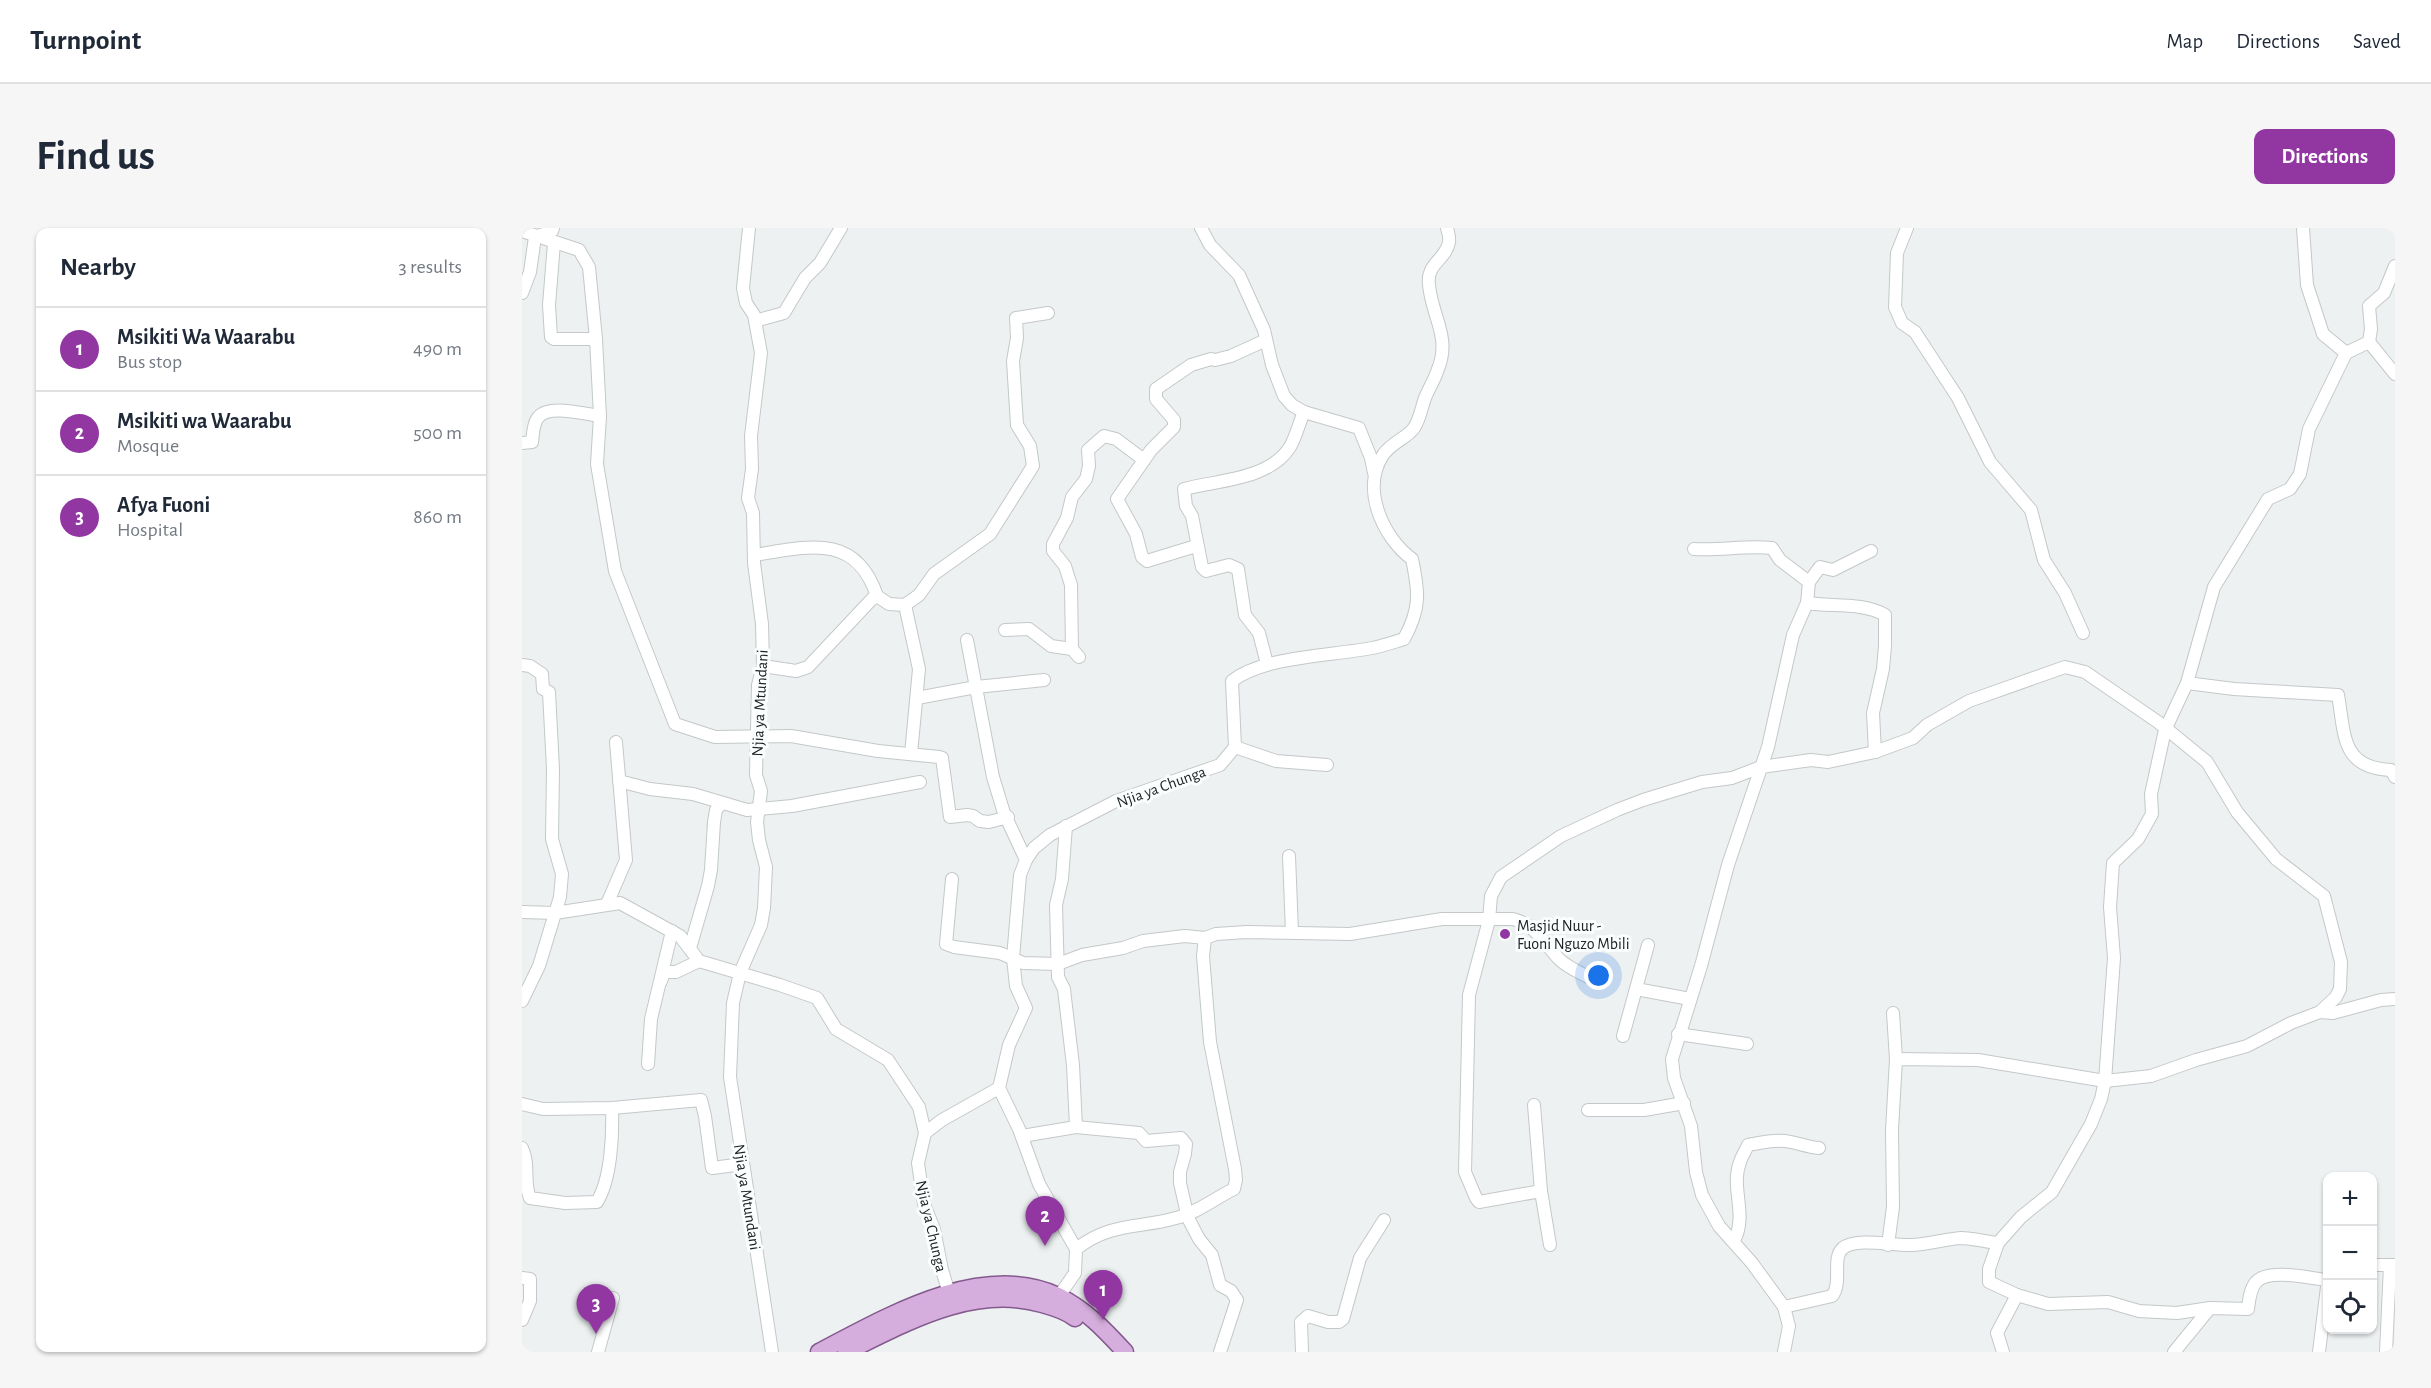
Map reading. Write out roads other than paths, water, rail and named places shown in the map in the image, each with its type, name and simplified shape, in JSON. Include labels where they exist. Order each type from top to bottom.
[{"type":"main road","points":[[819,1352],[899,1311],[949,1293],[978,1287],[1006,1286],[1031,1288],[1059,1296],[1098,1322],[1125,1352]]},
{"type":"main road","points":[[846,1352],[932,1312],[1000,1299],[1033,1302],[1058,1309],[1089,1329],[1110,1352]]},
{"type":"street","points":[[535,237],[552,231],[553,228]]},
{"type":"street","name":"Njia ya Mtundani","points":[[748,228],[744,288],[746,303],[755,321],[761,353],[750,436],[752,469],[748,498],[753,513],[763,666],[758,685],[756,775],[762,791],[757,822],[766,867],[764,908],[754,944],[740,974],[731,1025],[730,1077],[772,1352]]},
{"type":"street","points":[[755,321],[784,313],[805,278],[820,263],[841,228]]},
{"type":"street","points":[[1202,228],[1210,245],[1239,275],[1264,330],[1272,365],[1284,396],[1292,405],[1304,412],[1359,428],[1371,458],[1376,502],[1386,532],[1401,551],[1412,559],[1419,593],[1413,622],[1404,639],[1375,648],[1267,664],[1232,681],[1235,747],[1276,761],[1328,765]]},
{"type":"street","points":[[1374,473],[1389,447],[1412,431],[1439,369],[1443,352],[1443,337],[1428,284],[1431,267],[1443,255],[1449,241],[1448,228]]},
{"type":"street","points":[[1907,228],[1897,254],[1895,307],[1902,323],[1915,332],[1958,398],[1990,462],[2031,510],[2044,560],[2065,593],[2084,633]]},
{"type":"street","points":[[2303,228],[2307,285],[2323,334],[2346,353]]},
{"type":"street","points":[[522,231],[579,250],[589,267],[600,416],[597,464],[615,571],[675,724],[715,737],[791,736],[878,751],[942,758],[950,817],[967,815],[989,822],[1008,817]]},
{"type":"street","points":[[522,293],[530,272],[535,237]]},
{"type":"street","points":[[554,243],[549,305],[551,337],[554,339],[596,339]]},
{"type":"street","points":[[2395,266],[2384,293],[2369,306],[2371,329],[2369,342],[2395,374]]},
{"type":"street","points":[[755,555],[833,548],[847,554],[871,577],[877,596],[889,604],[904,605],[919,595],[934,574],[990,534],[1033,466],[1030,446],[1017,426],[1013,361],[1017,338],[1016,318],[1048,313]]},
{"type":"street","points":[[1196,546],[1147,561],[1142,556],[1136,534],[1117,499],[1144,460],[1174,427],[1174,420],[1156,399],[1156,389],[1191,365],[1211,358],[1230,356],[1266,340]]},
{"type":"street","points":[[2323,1279],[2274,1274],[2263,1276],[2251,1290],[2248,1309],[2210,1308],[2176,1313],[2139,1311],[2108,1302],[2048,1304],[2017,1295],[1989,1282],[1989,1269],[1998,1243],[2021,1217],[2052,1192],[2091,1124],[2101,1099],[2105,1081],[2114,958],[2110,906],[2113,863],[2138,839],[2152,814],[2151,794],[2165,730],[2187,683],[2214,587],[2268,499],[2290,489],[2300,474],[2309,429],[2346,353],[2369,342]]},
{"type":"street","points":[[522,443],[532,442],[534,423],[538,416],[547,410],[564,410],[600,416]]},
{"type":"street","points":[[1267,664],[1259,633],[1245,615],[1238,569],[1229,565],[1206,571],[1202,567],[1196,546],[1192,516],[1186,506],[1184,489],[1260,472],[1280,458],[1290,447],[1304,412]]},
{"type":"street","points":[[1005,630],[1029,629],[1051,646],[1076,653],[1071,585],[1065,566],[1053,551],[1053,544],[1067,518],[1072,497],[1086,479],[1089,466],[1088,450],[1104,436],[1116,439],[1144,460]]},
{"type":"street","points":[[1694,549],[1772,548],[1780,560],[1809,582]]},
{"type":"street","points":[[1784,1352],[1789,1326],[1784,1307],[1734,1241],[1719,1226],[1702,1195],[1696,1172],[1691,1126],[1674,1078],[1672,1059],[1725,877],[1768,747],[1793,635],[1806,603],[1809,582],[1820,567],[1833,570],[1871,551]]},
{"type":"street","points":[[763,666],[796,671],[808,667],[877,596]]},
{"type":"street","points":[[1806,603],[1849,606],[1884,615],[1883,669],[1873,713],[1875,752]]},
{"type":"street","points":[[904,605],[919,669],[911,754]]},
{"type":"street","points":[[967,640],[993,777],[1026,860],[1020,875],[1013,958],[1016,987],[1026,1008],[1009,1045],[999,1088],[1022,1136],[1039,1184],[1076,1249],[1075,1273],[1059,1296]]},
{"type":"street","points":[[522,665],[530,666],[542,674],[543,689],[549,692],[553,770],[552,839],[562,874],[560,897],[539,966],[522,1001]]},
{"type":"street","points":[[1541,1191],[1479,1202],[1466,1172],[1469,995],[1489,920],[1491,896],[1501,877],[1561,836],[1643,800],[1702,782],[1732,778],[1761,767],[1811,760],[1828,762],[1875,752],[1914,738],[1928,725],[1969,701],[2065,667],[2085,672],[2158,722],[2207,762],[2237,812],[2276,859],[2324,896],[2341,962],[2340,989],[2336,997],[2320,1012],[2292,1023],[2247,1046],[2196,1060],[2151,1076],[2105,1081],[1978,1060],[1896,1059]]},
{"type":"street","points":[[917,698],[976,687],[1044,680]]},
{"type":"street","points":[[2187,683],[2234,689],[2338,695],[2344,735],[2352,755],[2362,764],[2373,769],[2391,770],[2395,777]]},
{"type":"street","points":[[608,904],[626,860],[616,742]]},
{"type":"street","name":"Njia ya Chunga","points":[[1026,860],[1042,842],[1066,826],[1116,801],[1220,765],[1235,747]]},
{"type":"street","points":[[619,781],[650,789],[693,794],[747,810],[792,806],[920,782]]},
{"type":"street","points":[[690,948],[708,886],[714,822],[716,810],[721,804]]},
{"type":"street","points":[[1066,826],[1062,879],[1056,905],[1058,977],[1064,989],[1073,1065],[1076,1127]]},
{"type":"street","points":[[1289,856],[1292,932]]},
{"type":"street","points":[[952,879],[946,944],[1000,953],[1023,963],[1059,964],[1082,955],[1185,936],[1205,938],[1209,935],[1224,933],[1292,932],[1350,934],[1424,921],[1513,919],[1523,922],[1544,937],[1560,959],[1592,979]]},
{"type":"street","points":[[522,912],[555,913],[620,903],[680,936],[699,961],[817,998],[836,1029],[888,1060],[919,1107],[925,1133],[942,1120],[999,1088]]},
{"type":"street","points":[[648,1064],[651,1019],[672,931]]},
{"type":"street","points":[[1076,1249],[1101,1233],[1178,1218],[1234,1189],[1236,1180],[1209,1042],[1203,956],[1205,938]]},
{"type":"street","points":[[1623,1036],[1648,945]]},
{"type":"street","points":[[659,985],[664,972],[676,972],[699,961]]},
{"type":"street","points":[[1636,989],[1690,999]]},
{"type":"street","points":[[2320,1012],[2333,1013],[2381,1000],[2395,999]]},
{"type":"street","points":[[1888,1245],[1893,1207],[1892,1130],[1896,1059],[1893,1013]]},
{"type":"street","points":[[1678,1034],[1747,1044]]},
{"type":"street","points":[[524,1107],[612,1108],[701,1100],[708,1132],[711,1168],[743,1164]]},
{"type":"street","points":[[1588,1110],[1644,1110],[1684,1103]]},
{"type":"street","points":[[1534,1105],[1541,1191],[1550,1245]]},
{"type":"street","points":[[522,1148],[527,1159],[527,1192],[530,1198],[565,1203],[597,1202],[605,1189],[613,1128],[612,1108]]},
{"type":"street","points":[[1022,1136],[1076,1127],[1140,1133],[1146,1141],[1181,1138],[1186,1144],[1180,1183],[1187,1213],[1199,1239],[1212,1255],[1220,1285],[1236,1296],[1235,1308],[1220,1352]]},
{"type":"street","name":"Njia ya Chunga","points":[[925,1133],[918,1164],[924,1204],[934,1229],[949,1293]]},
{"type":"street","points":[[1734,1241],[1740,1229],[1737,1192],[1739,1163],[1748,1145],[1781,1141],[1819,1148]]},
{"type":"street","points":[[1302,1352],[1301,1322],[1304,1318],[1308,1316],[1328,1322],[1339,1322],[1343,1319],[1360,1258],[1384,1220]]},
{"type":"street","points":[[1784,1307],[1832,1296],[1836,1290],[1838,1255],[1843,1249],[1867,1242],[1913,1245],[1962,1238],[1998,1243]]},
{"type":"street","points":[[2386,1352],[2392,1265]]},
{"type":"street","points":[[522,1278],[530,1279],[530,1301],[522,1320]]},
{"type":"street","points":[[2319,1352],[2327,1280]]},
{"type":"street","points":[[2003,1352],[1997,1333],[2017,1295]]},
{"type":"street","points":[[597,1352],[613,1299]]},
{"type":"street","points":[[2174,1352],[2210,1308]]},
{"type":"place","name":"Masjid Nuur - Fuoni Nguzo Mbili","points":[[1505,934]]},
{"type":"place","name":"Msikiti wa Waarabu","points":[[1045,1246]]},
{"type":"place","name":"Msikiti Wa Waarabu","points":[[1103,1320]]},
{"type":"place","name":"Afya Fuoni","points":[[596,1334]]}]
